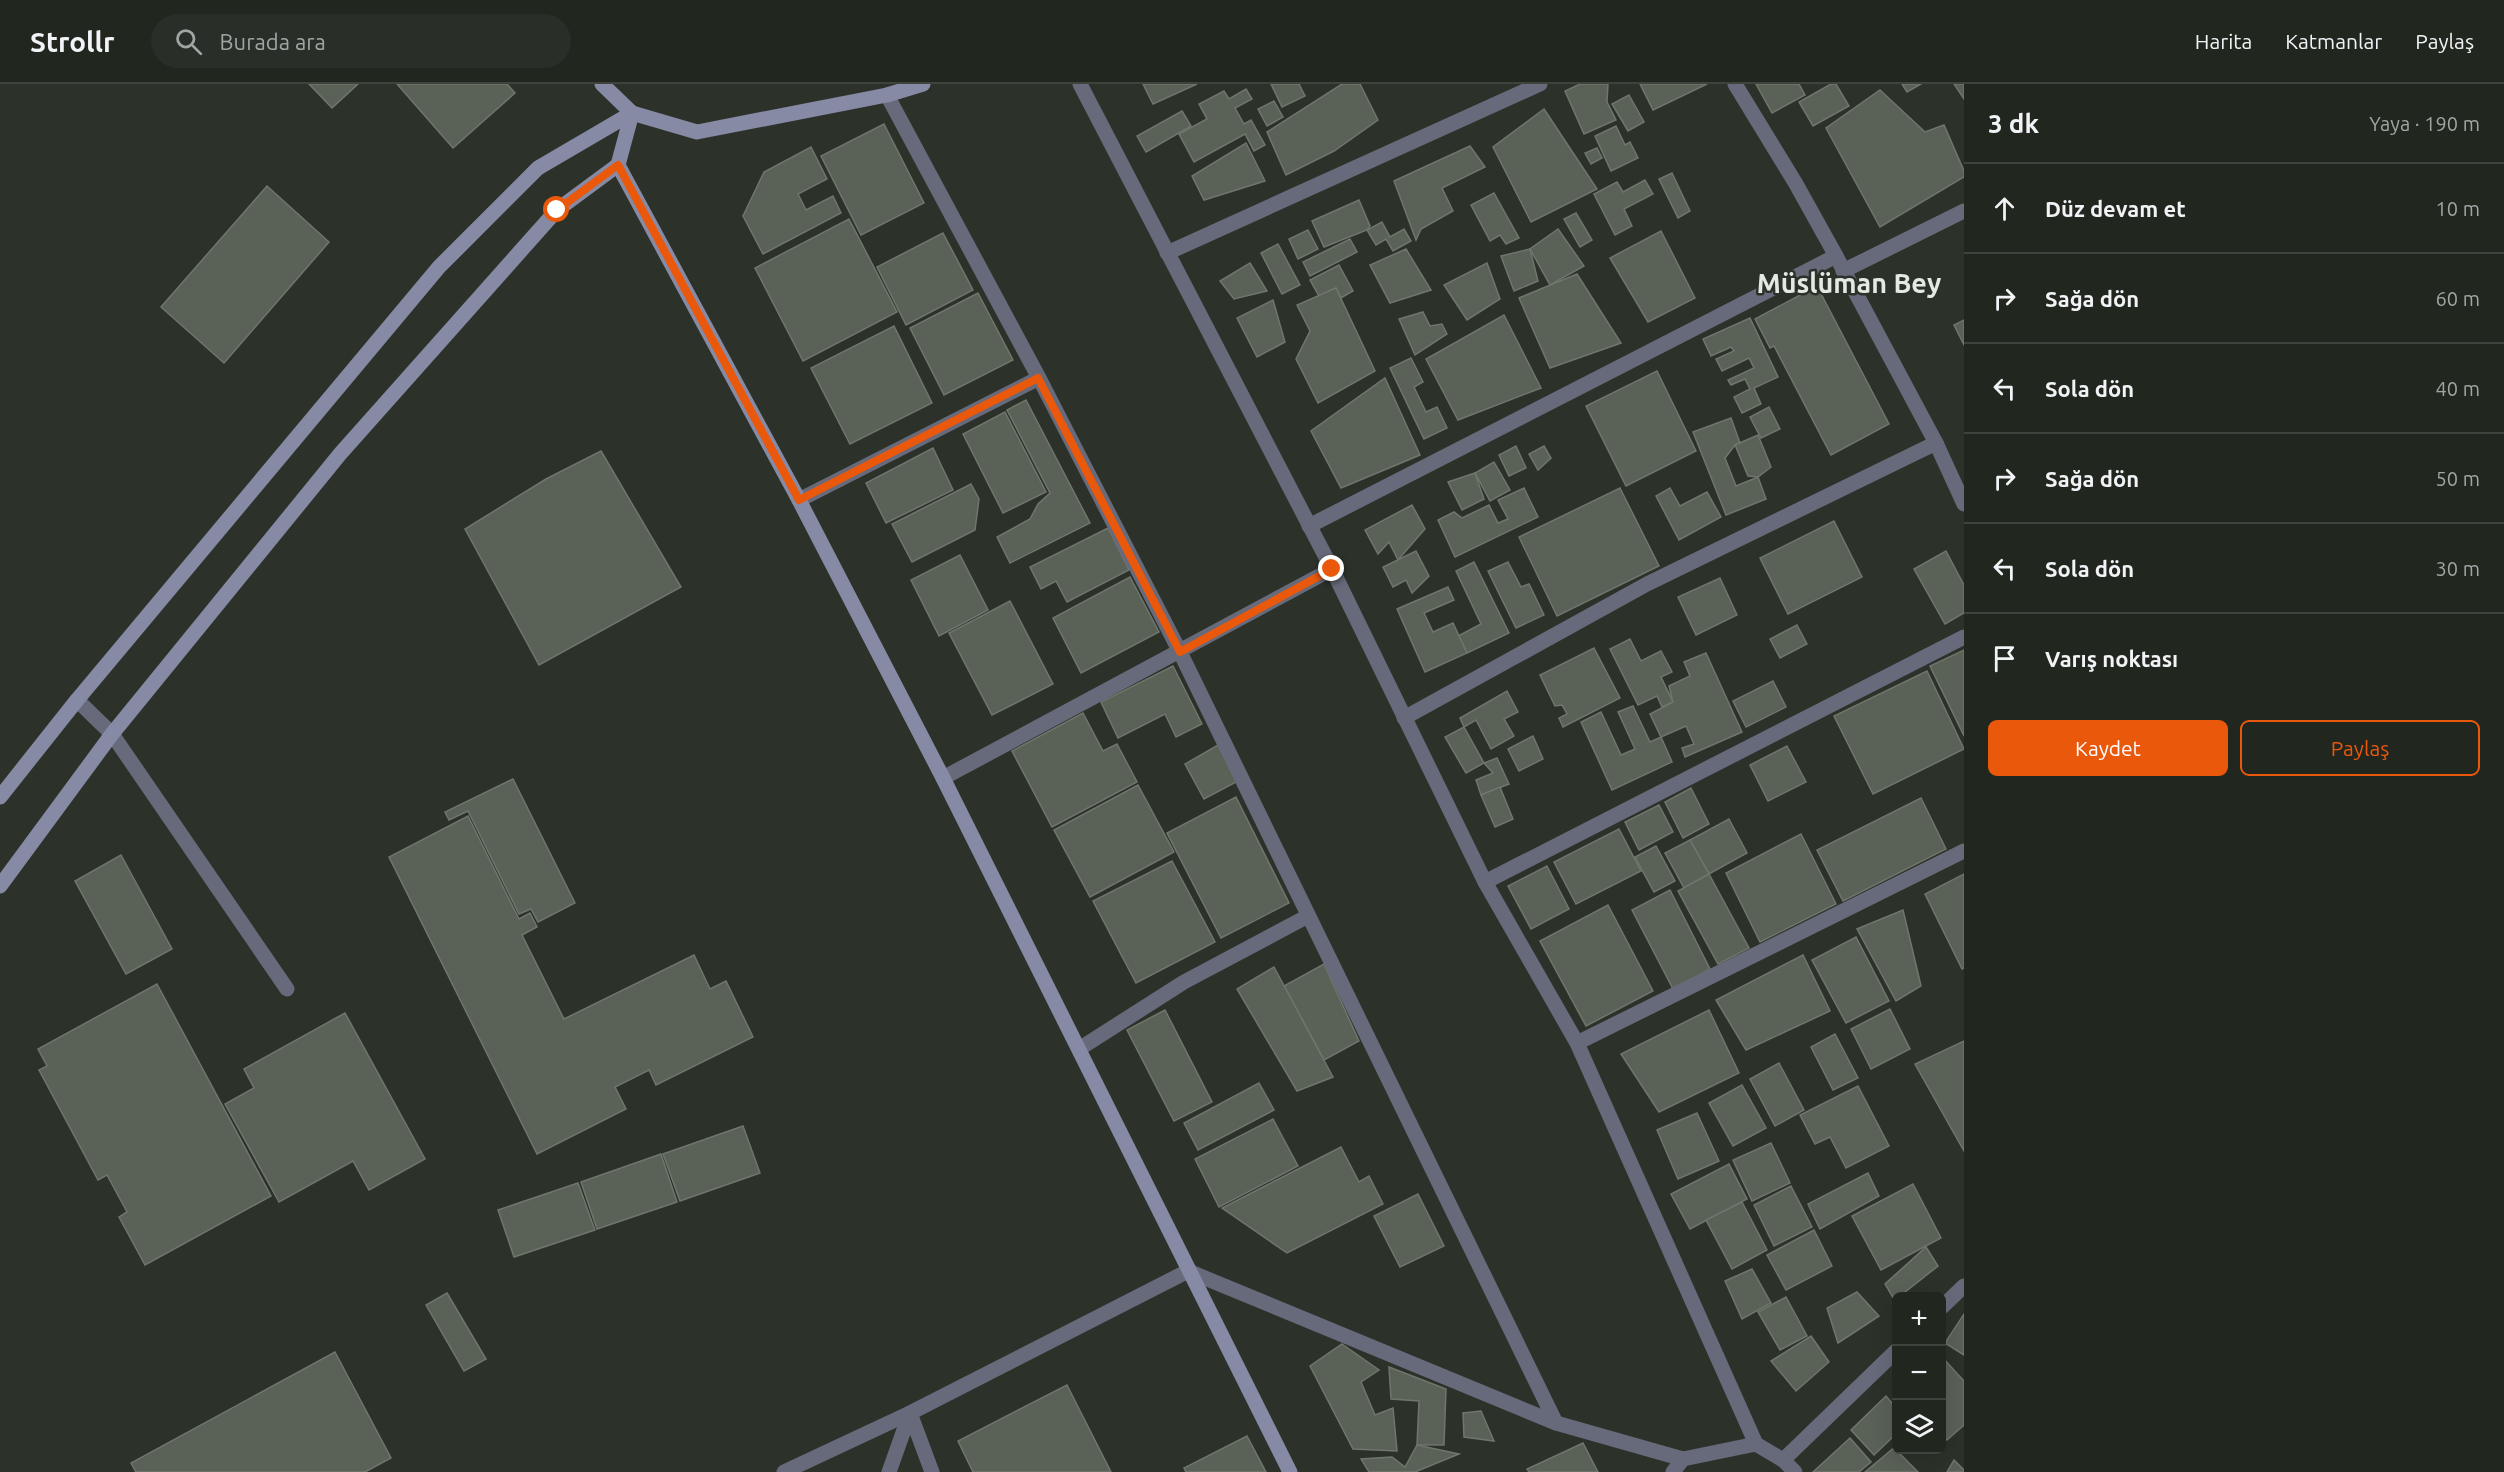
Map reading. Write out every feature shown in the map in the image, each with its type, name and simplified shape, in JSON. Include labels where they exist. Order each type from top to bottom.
[{"type":"street","points":[[602,84],[632,113],[697,132],[887,95],[923,84]]},
{"type":"street","points":[[1080,84],[1332,569],[1485,882],[1577,1043],[1756,1444],[1783,1460],[1795,1472]]},
{"type":"street","points":[[1167,253],[1540,84]]},
{"type":"street","points":[[1735,84],[1796,184],[1836,256],[1936,443],[1964,504]]},
{"type":"street","points":[[887,95],[1038,378],[1180,652],[1556,1423]]},
{"type":"street","points":[[0,886],[112,734],[371,419],[557,210],[618,165],[632,113]]},
{"type":"street","points":[[0,797],[77,700],[439,267],[538,168],[632,113]]},
{"type":"street","points":[[618,165],[799,500],[943,778],[1290,1472]]},
{"type":"street","points":[[1843,272],[1964,211]]},
{"type":"street","points":[[1309,526],[1836,256]]},
{"type":"street","points":[[799,500],[1038,378]]},
{"type":"street","points":[[1404,718],[1647,584],[1936,443]]},
{"type":"street","points":[[943,778],[1332,569]]},
{"type":"street","points":[[1485,882],[1964,637]]},
{"type":"street","points":[[77,700],[112,734],[287,989]]},
{"type":"street","points":[[1577,1043],[1964,851]]},
{"type":"street","points":[[1079,1049],[1184,982],[1308,916]]},
{"type":"street","points":[[784,1472],[910,1413],[1188,1271],[1556,1423],[1683,1459],[1756,1444]]},
{"type":"street","points":[[1946,1302],[1964,1286]]},
{"type":"street","points":[[1783,1460],[1892,1355]]},
{"type":"street","points":[[889,1472],[910,1413]]},
{"type":"street","points":[[910,1413],[932,1472]]},
{"type":"street","points":[[1673,1472],[1683,1459]]},
{"type":"building","points":[[309,84],[358,84],[332,108]]},
{"type":"building","points":[[397,84],[507,84],[515,93],[453,148]]},
{"type":"building","points":[[1143,84],[1197,84],[1153,104]]},
{"type":"building","points":[[1271,84],[1299,84],[1305,96],[1282,107]]},
{"type":"building","points":[[1342,84],[1360,84],[1378,120],[1334,151],[1286,175],[1267,132]]},
{"type":"building","points":[[1580,84],[1608,84],[1607,102],[1616,120],[1584,134],[1565,91]]},
{"type":"building","points":[[1640,84],[1707,84],[1653,110]]},
{"type":"building","points":[[1756,84],[1799,84],[1805,95],[1772,113]]},
{"type":"building","points":[[1831,84],[1836,84],[1849,106],[1813,126],[1799,102]]},
{"type":"building","points":[[1902,84],[1921,84],[1907,92]]},
{"type":"building","points":[[1954,84],[1964,84],[1964,99]]},
{"type":"building","points":[[1246,89],[1252,99],[1235,108],[1244,124],[1251,120],[1265,145],[1254,151],[1245,134],[1194,162],[1179,134],[1207,119],[1199,104],[1224,91],[1229,99]]},
{"type":"building","points":[[1880,90],[1925,132],[1944,125],[1964,171],[1964,177],[1880,227],[1826,128]]},
{"type":"building","points":[[1629,95],[1644,122],[1628,131],[1612,104]]},
{"type":"building","points":[[1274,101],[1283,117],[1267,126],[1258,109]]},
{"type":"building","points":[[1544,109],[1597,189],[1531,222],[1493,147]]},
{"type":"building","points":[[1182,111],[1191,126],[1146,152],[1137,136]]},
{"type":"building","points":[[884,124],[924,203],[861,235],[821,156]]},
{"type":"building","points":[[1616,126],[1625,145],[1630,142],[1638,158],[1611,171],[1595,136]]},
{"type":"building","points":[[1246,143],[1265,181],[1204,200],[1192,176]]},
{"type":"building","points":[[1470,146],[1485,167],[1442,188],[1453,211],[1421,229],[1416,240],[1394,181]]},
{"type":"building","points":[[811,147],[827,179],[798,194],[806,210],[833,196],[841,213],[763,254],[743,216],[764,172]]},
{"type":"building","points":[[1597,148],[1602,158],[1591,164],[1585,153]]},
{"type":"building","points":[[1672,173],[1690,211],[1678,218],[1659,179]]},
{"type":"building","points":[[1645,180],[1653,194],[1624,209],[1632,226],[1615,235],[1594,194],[1617,182],[1623,192]]},
{"type":"building","points":[[267,186],[329,242],[224,363],[161,307]]},
{"type":"building","points":[[1494,193],[1519,238],[1506,244],[1500,235],[1490,241],[1471,205]]},
{"type":"building","points":[[1359,200],[1370,226],[1367,230],[1324,247],[1312,221]]},
{"type":"building","points":[[1576,213],[1592,240],[1580,247],[1564,219]]},
{"type":"building","points":[[849,219],[897,312],[803,361],[755,268]]},
{"type":"building","points":[[1382,222],[1390,237],[1404,229],[1411,241],[1393,251],[1386,239],[1376,245],[1367,230]]},
{"type":"building","points":[[1558,229],[1584,266],[1550,285],[1530,249]]},
{"type":"building","points":[[1308,230],[1318,249],[1298,259],[1289,239]]},
{"type":"building","points":[[1661,231],[1695,298],[1648,322],[1610,258]]},
{"type":"building","points":[[943,233],[973,290],[906,325],[877,267]]},
{"type":"building","points":[[1350,239],[1357,252],[1310,276],[1303,262]]},
{"type":"building","points":[[1278,244],[1300,285],[1282,294],[1261,253]]},
{"type":"building","points":[[1406,249],[1431,290],[1390,303],[1370,265]]},
{"type":"building","points":[[1530,249],[1538,281],[1514,291],[1501,256]]},
{"type":"building","points":[[1250,263],[1267,291],[1234,299],[1220,281]]},
{"type":"building","points":[[1487,263],[1500,299],[1467,320],[1444,285]]},
{"type":"building","points":[[1339,265],[1353,291],[1341,298],[1336,288],[1319,296],[1310,280]]},
{"type":"building","points":[[1577,274],[1621,343],[1550,368],[1519,298]]},
{"type":"building","points":[[1817,286],[1889,424],[1831,455],[1774,346],[1770,348],[1755,319]]},
{"type":"building","points":[[1336,288],[1375,371],[1318,403],[1296,359],[1310,331],[1297,305]]},
{"type":"building","points":[[978,293],[1013,360],[944,395],[910,328]]},
{"type":"building","points":[[1273,300],[1285,342],[1257,357],[1237,318]]},
{"type":"building","points":[[1423,312],[1430,326],[1442,324],[1447,334],[1415,355],[1399,319]]},
{"type":"building","points":[[1504,315],[1541,388],[1458,420],[1426,359]]},
{"type":"building","points":[[1750,318],[1778,377],[1754,388],[1761,404],[1742,413],[1734,397],[1750,389],[1745,379],[1731,385],[1728,380],[1754,368],[1749,358],[1722,371],[1716,359],[1734,351],[1731,347],[1711,356],[1703,339]]},
{"type":"building","points":[[1964,320],[1964,345],[1954,325]]},
{"type":"building","points":[[894,326],[932,403],[850,444],[811,368]]},
{"type":"building","points":[[1411,358],[1423,382],[1414,387],[1426,412],[1437,407],[1447,428],[1424,439],[1390,368]]},
{"type":"building","points":[[1657,371],[1696,451],[1626,486],[1586,406]]},
{"type":"building","points":[[1385,378],[1420,455],[1341,488],[1311,431]]},
{"type":"building","points":[[1026,400],[1090,523],[1010,563],[997,537],[1030,519],[1038,504],[1050,493],[1007,410]]},
{"type":"building","points":[[1769,407],[1780,429],[1761,438],[1750,417]]},
{"type":"building","points":[[1005,412],[1046,492],[1003,513],[963,434]]},
{"type":"building","points":[[1731,418],[1740,443],[1735,445],[1725,458],[1736,486],[1758,477],[1766,499],[1726,515],[1693,432]]},
{"type":"building","points":[[1758,435],[1771,467],[1758,477],[1748,476],[1735,445]]},
{"type":"building","points":[[1516,446],[1526,468],[1509,476],[1499,455]]},
{"type":"building","points":[[1544,446],[1551,458],[1538,470],[1529,454]]},
{"type":"building","points":[[933,448],[953,490],[886,523],[866,483]]},
{"type":"building","points":[[601,451],[681,587],[539,665],[465,529],[546,479]]},
{"type":"building","points":[[1494,462],[1510,490],[1490,501],[1475,473]]},
{"type":"building","points":[[1475,473],[1484,499],[1462,510],[1448,482]]},
{"type":"building","points":[[971,484],[979,499],[975,530],[912,562],[892,524]]},
{"type":"building","points":[[1524,488],[1538,517],[1455,557],[1438,520],[1454,512],[1462,518],[1489,505],[1498,523],[1508,519],[1498,500]]},
{"type":"building","points":[[1620,488],[1659,566],[1557,616],[1519,537]]},
{"type":"building","points":[[1670,488],[1680,506],[1707,492],[1721,517],[1679,540],[1656,496]]},
{"type":"building","points":[[1412,505],[1425,529],[1398,560],[1389,542],[1378,554],[1365,530]]},
{"type":"building","points":[[1834,521],[1862,577],[1788,614],[1760,558]]},
{"type":"building","points":[[1108,528],[1129,570],[1067,602],[1056,581],[1041,589],[1030,567]]},
{"type":"building","points":[[1416,551],[1429,576],[1412,593],[1406,580],[1393,587],[1383,567]]},
{"type":"building","points":[[1946,551],[1964,585],[1964,613],[1945,624],[1914,569]]},
{"type":"building","points":[[960,555],[988,610],[939,636],[911,580]]},
{"type":"building","points":[[1474,562],[1509,633],[1467,653],[1458,636],[1481,624],[1456,571]]},
{"type":"building","points":[[1508,562],[1521,587],[1529,584],[1544,615],[1516,628],[1488,571]]},
{"type":"building","points":[[1130,577],[1159,632],[1081,673],[1053,618]]},
{"type":"building","points":[[1720,578],[1737,615],[1696,635],[1678,597]]},
{"type":"building","points":[[1448,587],[1454,600],[1424,613],[1433,632],[1453,623],[1467,653],[1425,672],[1397,609]]},
{"type":"building","points":[[1010,601],[1053,684],[992,715],[949,633]]},
{"type":"building","points":[[1797,625],[1807,644],[1780,658],[1770,639]]},
{"type":"building","points":[[1630,639],[1641,661],[1661,651],[1672,672],[1661,677],[1673,702],[1662,707],[1657,696],[1638,705],[1610,649]]},
{"type":"building","points":[[1594,648],[1620,698],[1563,727],[1559,718],[1567,714],[1562,705],[1555,706],[1540,675]]},
{"type":"building","points":[[1964,650],[1964,736],[1930,666]]},
{"type":"building","points":[[1706,653],[1742,732],[1685,757],[1682,748],[1694,744],[1686,726],[1661,737],[1650,714],[1673,702],[1669,686],[1690,676],[1684,662]]},
{"type":"building","points":[[1173,666],[1202,724],[1176,737],[1165,714],[1118,738],[1101,702]]},
{"type":"building","points":[[1927,671],[1964,749],[1873,794],[1834,716]]},
{"type":"building","points":[[1773,681],[1786,707],[1746,727],[1733,701]]},
{"type":"building","points":[[1507,691],[1518,712],[1504,719],[1514,736],[1491,749],[1476,720],[1464,727],[1460,718]]},
{"type":"building","points":[[1633,706],[1650,742],[1661,737],[1672,762],[1612,790],[1581,722],[1601,712],[1621,755],[1635,749],[1618,712]]},
{"type":"building","points":[[1083,713],[1103,751],[1117,744],[1137,782],[1052,827],[1012,751]]},
{"type":"building","points":[[1464,727],[1484,763],[1466,773],[1445,737]]},
{"type":"building","points":[[1533,736],[1543,759],[1519,771],[1508,749]]},
{"type":"building","points":[[1218,745],[1238,781],[1204,799],[1185,764]]},
{"type":"building","points":[[1787,746],[1806,782],[1768,801],[1750,765]]},
{"type":"building","points":[[1497,758],[1509,784],[1481,795],[1476,780],[1493,773],[1484,763]]},
{"type":"building","points":[[513,779],[575,903],[538,922],[531,909],[519,914],[468,811],[449,820],[445,812]]},
{"type":"building","points":[[1138,785],[1174,852],[1090,897],[1054,830]]},
{"type":"building","points":[[1500,787],[1513,819],[1495,827],[1481,795]]},
{"type":"building","points":[[1691,788],[1709,824],[1683,838],[1665,802]]},
{"type":"building","points":[[1236,797],[1289,903],[1221,938],[1167,833]]},
{"type":"building","points":[[1921,798],[1946,849],[1843,901],[1817,850]]},
{"type":"building","points":[[1659,805],[1673,832],[1639,850],[1625,822]]},
{"type":"building","points":[[468,816],[519,919],[530,913],[537,927],[522,935],[564,1019],[694,955],[710,989],[726,981],[753,1037],[656,1085],[649,1070],[615,1087],[626,1109],[537,1154],[389,857]]},
{"type":"building","points":[[1729,819],[1747,853],[1709,874],[1690,840]]},
{"type":"building","points":[[1619,829],[1641,871],[1576,904],[1554,862]]},
{"type":"building","points":[[1801,834],[1836,904],[1760,942],[1726,873]]},
{"type":"building","points":[[1690,840],[1709,874],[1684,888],[1665,853]]},
{"type":"building","points":[[1656,846],[1675,881],[1654,892],[1635,857]]},
{"type":"building","points":[[121,855],[172,949],[126,974],[75,881]]},
{"type":"building","points":[[1172,861],[1215,942],[1136,983],[1093,901]]},
{"type":"building","points":[[1547,866],[1569,909],[1531,929],[1508,886]]},
{"type":"building","points":[[1709,874],[1749,948],[1718,964],[1678,891]]},
{"type":"building","points":[[1964,874],[1964,968],[1962,969],[1925,894]]},
{"type":"building","points":[[1670,890],[1710,969],[1673,989],[1632,910]]},
{"type":"building","points":[[1608,905],[1653,991],[1586,1026],[1540,941]]},
{"type":"building","points":[[1903,910],[1921,986],[1896,1001],[1857,929]]},
{"type":"building","points":[[1856,937],[1889,1001],[1846,1023],[1812,960]]},
{"type":"building","points":[[1803,955],[1830,1011],[1746,1050],[1716,1000]]},
{"type":"building","points":[[1324,964],[1359,1041],[1324,1060],[1284,986]]},
{"type":"building","points":[[1274,967],[1333,1077],[1297,1091],[1237,989]]},
{"type":"building","points":[[157,984],[271,1196],[145,1265],[119,1217],[127,1212],[107,1175],[98,1180],[39,1070],[47,1066],[38,1049]]},
{"type":"building","points":[[1890,1009],[1910,1049],[1871,1069],[1851,1029]]},
{"type":"building","points":[[1165,1010],[1212,1102],[1174,1121],[1127,1030]]},
{"type":"building","points":[[1709,1010],[1739,1073],[1659,1112],[1621,1054]]},
{"type":"building","points":[[345,1013],[425,1159],[369,1190],[353,1161],[279,1202],[225,1104],[254,1088],[244,1069]]},
{"type":"building","points":[[1835,1034],[1858,1078],[1833,1090],[1811,1047]]},
{"type":"building","points":[[1964,1041],[1964,1151],[1915,1064]]},
{"type":"building","points":[[1779,1063],[1804,1110],[1775,1126],[1750,1079]]},
{"type":"building","points":[[1259,1083],[1274,1110],[1198,1150],[1184,1123]]},
{"type":"building","points":[[1742,1085],[1766,1128],[1733,1146],[1709,1103]]},
{"type":"building","points":[[1858,1086],[1889,1146],[1846,1168],[1830,1137],[1815,1144],[1800,1115]]},
{"type":"building","points":[[1697,1113],[1719,1161],[1678,1179],[1657,1130]]},
{"type":"building","points":[[1273,1119],[1298,1166],[1219,1207],[1195,1159]]},
{"type":"building","points":[[743,1126],[760,1173],[680,1201],[663,1154]]},
{"type":"building","points":[[1771,1143],[1790,1183],[1752,1201],[1733,1160]]},
{"type":"building","points":[[1341,1147],[1359,1182],[1369,1176],[1383,1204],[1287,1253],[1222,1208]]},
{"type":"building","points":[[661,1154],[677,1202],[597,1229],[581,1182]]},
{"type":"building","points":[[1729,1164],[1747,1199],[1690,1229],[1671,1194]]},
{"type":"building","points":[[1868,1173],[1879,1196],[1820,1229],[1808,1204]]},
{"type":"building","points":[[578,1183],[595,1230],[514,1257],[498,1210]]},
{"type":"building","points":[[1913,1184],[1941,1238],[1881,1270],[1852,1216]]},
{"type":"building","points":[[1791,1186],[1812,1227],[1774,1246],[1754,1205]]},
{"type":"building","points":[[1418,1194],[1444,1246],[1400,1267],[1374,1216]]},
{"type":"building","points":[[1742,1202],[1767,1250],[1732,1269],[1706,1220]]},
{"type":"building","points":[[1814,1230],[1832,1266],[1786,1290],[1767,1255]]},
{"type":"building","points":[[1926,1247],[1938,1266],[1905,1292],[1892,1292],[1892,1296],[1885,1284]]},
{"type":"building","points":[[1752,1269],[1771,1303],[1742,1319],[1725,1281]]},
{"type":"building","points":[[1857,1292],[1879,1316],[1838,1343],[1827,1308]]},
{"type":"building","points":[[447,1293],[486,1359],[464,1371],[426,1305]]},
{"type":"building","points":[[1786,1297],[1807,1336],[1780,1350],[1758,1312]]},
{"type":"building","points":[[1964,1314],[1964,1355],[1946,1341]]},
{"type":"building","points":[[1811,1336],[1829,1362],[1796,1391],[1771,1361]]},
{"type":"building","points":[[1342,1344],[1379,1370],[1361,1382],[1375,1415],[1393,1408],[1397,1451],[1353,1449],[1310,1366]]},
{"type":"building","points":[[335,1352],[391,1458],[365,1472],[136,1472],[131,1463]]},
{"type":"building","points":[[1946,1361],[1964,1381],[1964,1425],[1947,1440]]},
{"type":"building","points":[[1389,1367],[1446,1389],[1444,1445],[1417,1445],[1419,1401],[1391,1399]]},
{"type":"building","points":[[1067,1385],[1111,1472],[973,1472],[958,1441]]},
{"type":"building","points":[[1886,1396],[1892,1403],[1892,1438],[1874,1455],[1851,1430]]},
{"type":"building","points":[[1481,1411],[1494,1441],[1464,1437],[1463,1413]]},
{"type":"building","points":[[1247,1436],[1266,1472],[1186,1472],[1184,1468]]},
{"type":"building","points":[[1850,1438],[1871,1462],[1859,1472],[1813,1472]]},
{"type":"building","points":[[1583,1443],[1598,1472],[1529,1472],[1527,1469]]},
{"type":"building","points":[[1417,1445],[1459,1454],[1415,1472],[1369,1472],[1361,1459],[1392,1457],[1405,1467]]},
{"type":"building","points":[[1892,1449],[1892,1454],[1900,1454],[1918,1472],[1865,1472]]},
{"type":"building","points":[[1954,1460],[1964,1470],[1964,1472],[1947,1472]]},
{"type":"district","name":"Müslüman Bey","points":[[1849,283]]},
{"type":"route","points":[[557,210],[618,165],[799,500],[909,446],[1038,378],[1180,652],[1332,569]]}]
